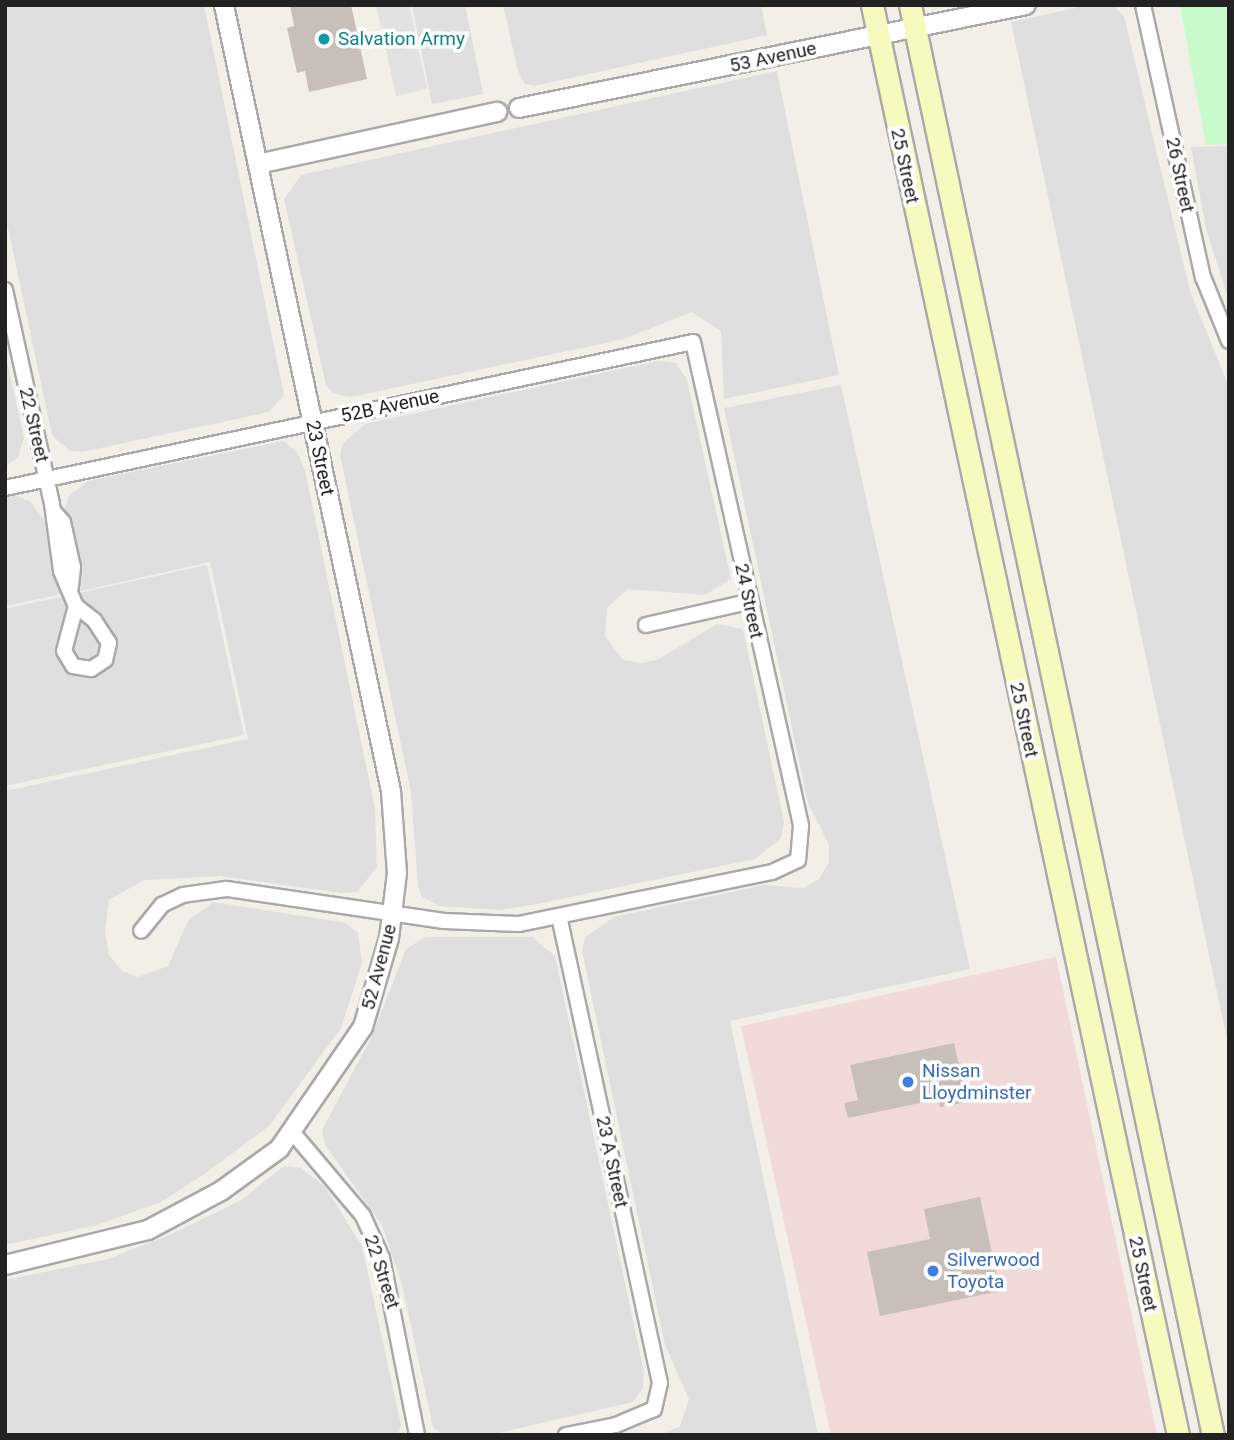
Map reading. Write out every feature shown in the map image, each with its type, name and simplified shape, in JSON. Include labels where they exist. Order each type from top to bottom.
[{"type":"main road","name":"25 Street","points":[[872,5],[1178,1435]]},
{"type":"main road","name":"25 Street","points":[[909,5],[1213,1435]]},
{"type":"street","name":"23 Street","points":[[224,5],[391,791],[397,873],[393,913]]},
{"type":"street","name":"53 Avenue","points":[[519,108],[1026,5]]},
{"type":"street","name":"26 Street","points":[[1143,5],[1203,277],[1229,341]]},
{"type":"street","points":[[258,164],[519,108]]},
{"type":"street","name":"22 Street","points":[[5,290],[54,512],[63,522],[68,544],[71,587],[76,606]]},
{"type":"street","name":"52B Avenue","points":[[5,488],[693,342]]},
{"type":"street","name":"24 Street","points":[[693,342],[748,602],[801,826],[798,860]]},
{"type":"street","points":[[646,625],[748,602]]},
{"type":"street","name":"52 Avenue","points":[[5,1265],[148,1230],[221,1191],[294,1134],[363,1027],[393,913],[480,924],[559,916],[772,872],[798,860]]},
{"type":"street","points":[[141,931],[162,905],[183,895],[226,889],[393,913]]},
{"type":"street","name":"23 A Street","points":[[559,916],[660,1383],[654,1409],[616,1425],[566,1435]]},
{"type":"street","name":"22 Street","points":[[294,1134],[363,1216],[382,1258],[417,1435]]},
{"type":"shaded area","points":[[5,5],[204,5],[284,395],[269,412],[82,452],[70,451],[52,435],[5,214]]},
{"type":"shaded area","points":[[376,5],[409,5],[427,89],[396,96]]},
{"type":"shaded area","points":[[412,5],[465,5],[483,94],[432,104]]},
{"type":"shaded area","points":[[503,5],[761,5],[767,35],[534,86],[525,84],[518,71]]},
{"type":"shaded area","points":[[1089,5],[1112,5],[1124,16],[1190,291],[1229,387],[1229,1049],[1011,22]]},
{"type":"shaded area","points":[[777,71],[839,375],[724,399],[721,331],[692,312],[624,339],[351,397],[333,393],[326,385],[284,199],[301,175]]},
{"type":"shaded area","points":[[1229,146],[1229,301],[1206,229],[1191,147]]},
{"type":"shaded area","points":[[5,352],[24,438],[18,457],[5,467]]},
{"type":"shaded area","points":[[658,361],[676,363],[687,380],[731,579],[705,595],[628,589],[607,608],[605,636],[623,660],[643,663],[659,659],[717,624],[743,629],[784,822],[781,838],[755,859],[532,905],[499,910],[439,906],[422,897],[418,887],[411,792],[340,455],[342,444],[365,424]]},
{"type":"shaded area","points":[[841,385],[970,969],[730,1021],[818,1435],[660,1435],[680,1426],[689,1399],[665,1345],[582,951],[585,937],[614,917],[764,885],[804,888],[819,879],[829,862],[829,845],[808,803],[724,408]]},
{"type":"shaded area","points":[[283,441],[297,452],[305,470],[375,809],[377,867],[357,892],[342,893],[221,876],[144,880],[109,900],[105,931],[109,955],[122,971],[138,977],[168,966],[188,921],[213,902],[346,923],[358,933],[362,963],[341,1028],[269,1126],[203,1175],[161,1202],[97,1225],[5,1245],[5,791],[248,739],[210,562],[81,591],[64,511],[69,496],[88,481]]},
{"type":"shaded area","points":[[16,496],[30,501],[44,520],[62,594],[5,606],[5,498]]},
{"type":"shaded area","points":[[207,565],[244,735],[5,786],[5,609]]},
{"type":"shaded area","points":[[425,937],[532,937],[555,956],[644,1372],[643,1388],[633,1402],[490,1435],[442,1435],[433,1427],[402,1285],[382,1225],[325,1145],[322,1130],[372,1036],[406,949]]},
{"type":"shaded area","points":[[1056,957],[1157,1435],[831,1435],[741,1026]]},
{"type":"shaded area","points":[[284,1166],[301,1168],[325,1187],[362,1246],[401,1425],[398,1435],[5,1435],[5,1280],[108,1259],[169,1235],[240,1201]]},
{"type":"green space","points":[[1180,5],[1229,5],[1229,144],[1206,145]]},
{"type":"building","name":"Salvation Army","points":[[290,5],[351,5],[367,79],[309,92],[305,71],[297,73],[287,28],[294,26]]},
{"type":"building","name":"Nissan Lloydminster","points":[[954,1043],[967,1102],[940,1107],[939,1099],[848,1118],[844,1103],[858,1100],[850,1065]]},
{"type":"building","name":"Silverwood Toyota","points":[[980,1197],[1000,1291],[880,1316],[867,1252],[930,1239],[924,1209]]},
{"type":"place","name":"Salvation Army","points":[[324,39]]},
{"type":"place","name":"Nissan Lloydminster","points":[[908,1082]]},
{"type":"place","name":"Silverwood Toyota","points":[[933,1271]]}]
